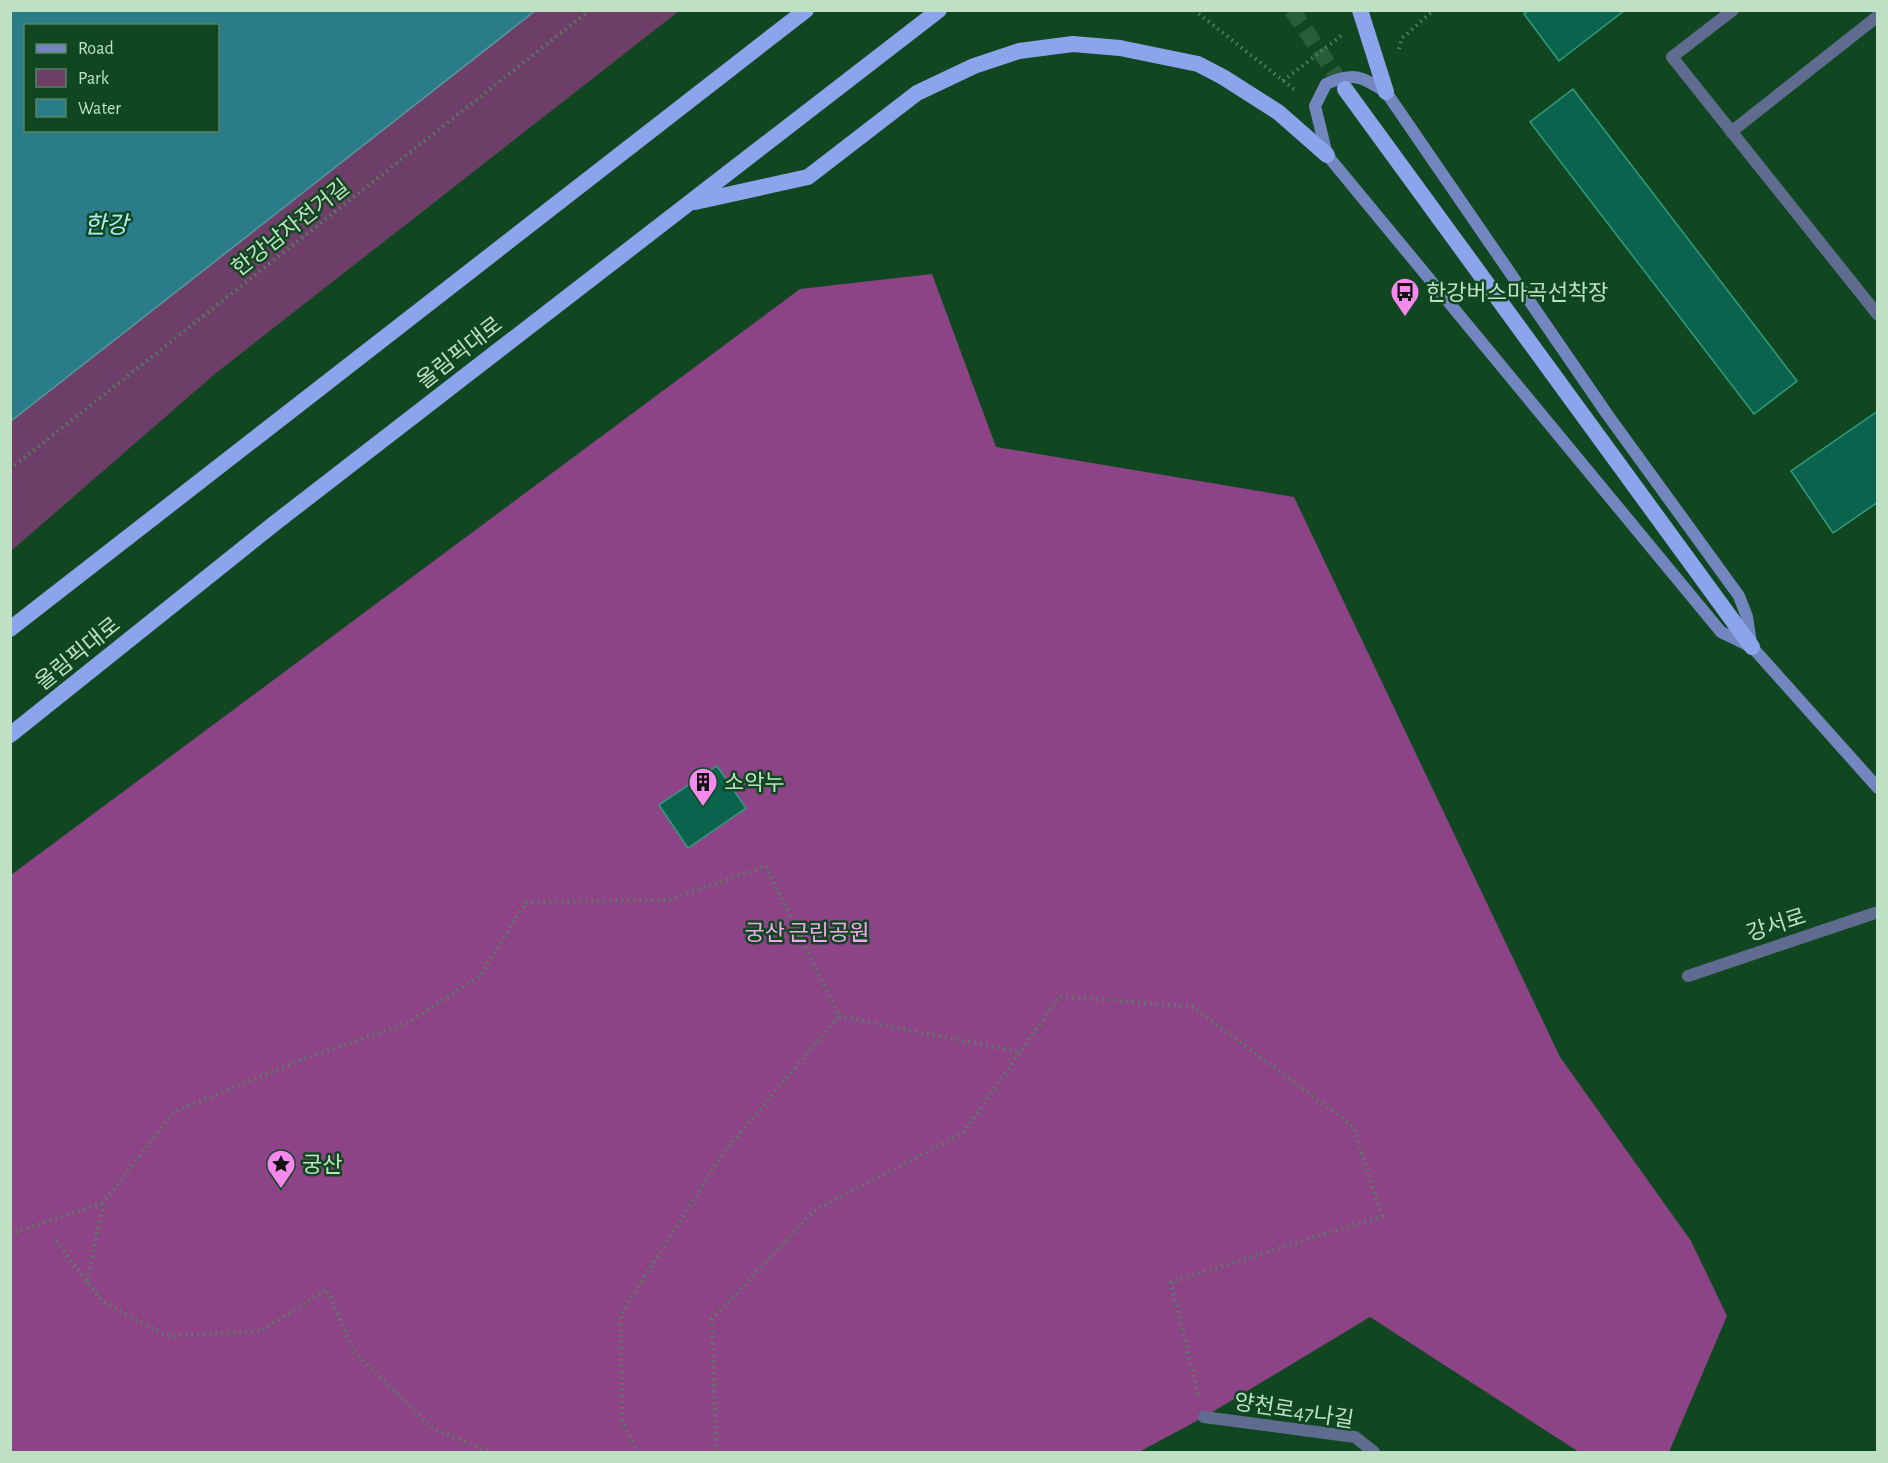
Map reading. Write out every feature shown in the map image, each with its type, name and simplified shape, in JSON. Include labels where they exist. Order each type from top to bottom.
[{"type":"highway","points":[[10,629],[806,10]]},
{"type":"highway","name":"올림픽대로","points":[[10,735],[275,523],[939,10]]},
{"type":"highway","points":[[1360,10],[1386,92]]},
{"type":"highway","points":[[688,204],[808,177],[917,93],[974,66],[1019,51],[1073,44],[1119,48],[1198,64],[1223,76],[1278,112],[1327,156]]},
{"type":"highway","points":[[1345,89],[1752,647]]},
{"type":"main road","points":[[1752,647],[1747,617],[1738,596],[1606,414],[1386,92],[1362,77],[1344,76],[1326,84],[1315,106],[1327,156],[1721,632],[1752,647],[1878,788]]},
{"type":"street","points":[[1733,10],[1672,57],[1878,315]]},
{"type":"street","points":[[1731,132],[1878,16]]},
{"type":"street","name":"강서로","points":[[1688,976],[1878,912]]},
{"type":"street","name":"양천로47나길","points":[[1204,1417],[1354,1437],[1374,1452]]},
{"type":"path","name":"한강남자전거길","points":[[10,469],[590,10]]},
{"type":"path","points":[[1194,10],[1315,106]]},
{"type":"path","points":[[1283,81],[1347,32]]},
{"type":"path","points":[[87,1281],[104,1202],[174,1112],[298,1061],[409,1022],[480,976],[526,902],[667,900],[766,866],[838,1016]]},
{"type":"path","points":[[716,1452],[712,1319],[814,1211],[963,1133],[1060,996],[1193,1007],[1353,1126],[1382,1216],[1171,1282],[1204,1417]]},
{"type":"path","points":[[838,1016],[1020,1052]]},
{"type":"path","points":[[638,1452],[622,1421],[621,1314],[724,1152],[838,1016]]},
{"type":"path","points":[[10,1234],[104,1202]]},
{"type":"path","points":[[56,1241],[103,1302],[167,1336],[261,1331],[327,1289],[353,1350],[433,1429],[491,1452]]},
{"type":"green space","points":[[535,11],[679,11],[216,373],[11,551],[11,421]]},
{"type":"green space","name":"궁산 근린공원","points":[[932,274],[996,447],[1294,497],[1560,1057],[1691,1241],[1727,1316],[1669,1452],[1579,1452],[1370,1317],[1204,1417],[1139,1452],[11,1452],[11,875],[800,289]]},
{"type":"water","name":"한강","points":[[11,10],[535,11],[11,421]]},
{"type":"building","points":[[1529,10],[1625,10],[1559,61],[1524,14]]},
{"type":"building","points":[[1573,89],[1797,381],[1754,414],[1530,122]]},
{"type":"building","points":[[1878,411],[1878,502],[1833,533],[1791,471]]},
{"type":"building","name":"소악누","points":[[717,766],[746,808],[688,848],[659,805]]},
{"type":"tunnel","points":[[1292,10],[1345,89]]},
{"type":"place","name":"한강버스마곡선착장","points":[[1405,318]]},
{"type":"place","name":"소악누","points":[[703,808]]},
{"type":"place","name":"궁산","points":[[281,1190]]}]
